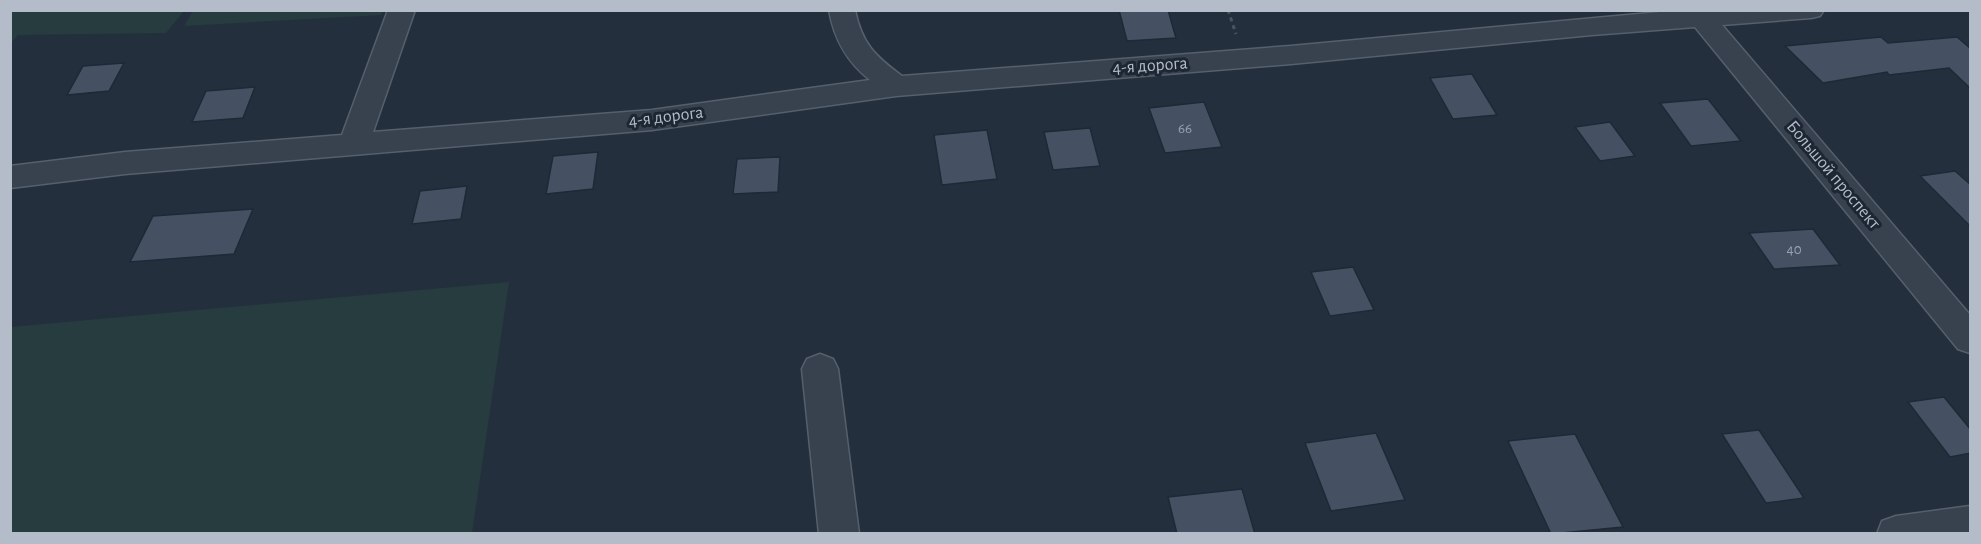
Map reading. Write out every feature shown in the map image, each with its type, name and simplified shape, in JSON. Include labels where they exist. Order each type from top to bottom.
[{"type":"street","points":[[354,144],[402,10]]},
{"type":"street","points":[[842,10],[844,30],[865,62],[896,86]]},
{"type":"street","name":"4-я дорога","points":[[10,177],[126,163],[652,120],[896,86],[1291,55],[1700,15],[1811,10]]},
{"type":"street","name":"Большой проспект","points":[[1700,15],[1971,339]]},
{"type":"street","points":[[820,369],[839,534]]},
{"type":"street","points":[[1896,534],[1971,524]]},
{"type":"green space","points":[[11,10],[184,11],[166,33],[18,35],[11,43]]},
{"type":"green space","points":[[193,11],[383,11],[381,15],[184,26]]},
{"type":"green space","points":[[509,282],[472,533],[11,533],[11,327]]},
{"type":"building","points":[[1119,10],[1168,10],[1176,38],[1127,41]]},
{"type":"building","points":[[1881,37],[1888,43],[1957,37],[1971,49],[1971,89],[1949,68],[1889,75],[1887,72],[1823,83],[1785,46]]},
{"type":"building","points":[[124,63],[109,91],[67,95],[83,66]]},
{"type":"building","points":[[1472,74],[1497,115],[1453,119],[1430,78]]},
{"type":"building","points":[[255,87],[243,118],[192,122],[206,91]]},
{"type":"building","points":[[1708,99],[1741,141],[1691,146],[1660,103]]},
{"type":"building","points":[[1204,102],[1222,147],[1165,153],[1149,108]]},
{"type":"building","points":[[1610,122],[1635,156],[1600,161],[1575,127]]},
{"type":"building","points":[[1090,128],[1100,166],[1053,170],[1044,132]]},
{"type":"building","points":[[987,130],[997,179],[942,185],[934,135]]},
{"type":"building","points":[[598,152],[593,189],[546,194],[553,156]]},
{"type":"building","points":[[780,157],[778,192],[733,194],[737,159]]},
{"type":"building","points":[[1955,171],[1971,185],[1971,227],[1920,176]]},
{"type":"building","points":[[467,186],[461,219],[412,224],[420,191]]},
{"type":"building","points":[[253,209],[234,254],[130,262],[153,216]]},
{"type":"building","points":[[1813,229],[1840,265],[1774,269],[1749,233]]},
{"type":"building","points":[[1353,267],[1374,310],[1330,316],[1311,272]]},
{"type":"building","points":[[1944,397],[1971,430],[1971,453],[1950,457],[1908,402]]},
{"type":"building","points":[[1759,430],[1804,498],[1766,503],[1722,434]]},
{"type":"building","points":[[1376,433],[1405,500],[1331,511],[1305,443]]},
{"type":"building","points":[[1575,434],[1623,527],[1551,534],[1508,441]]},
{"type":"building","points":[[1242,489],[1255,534],[1177,534],[1168,497]]}]
